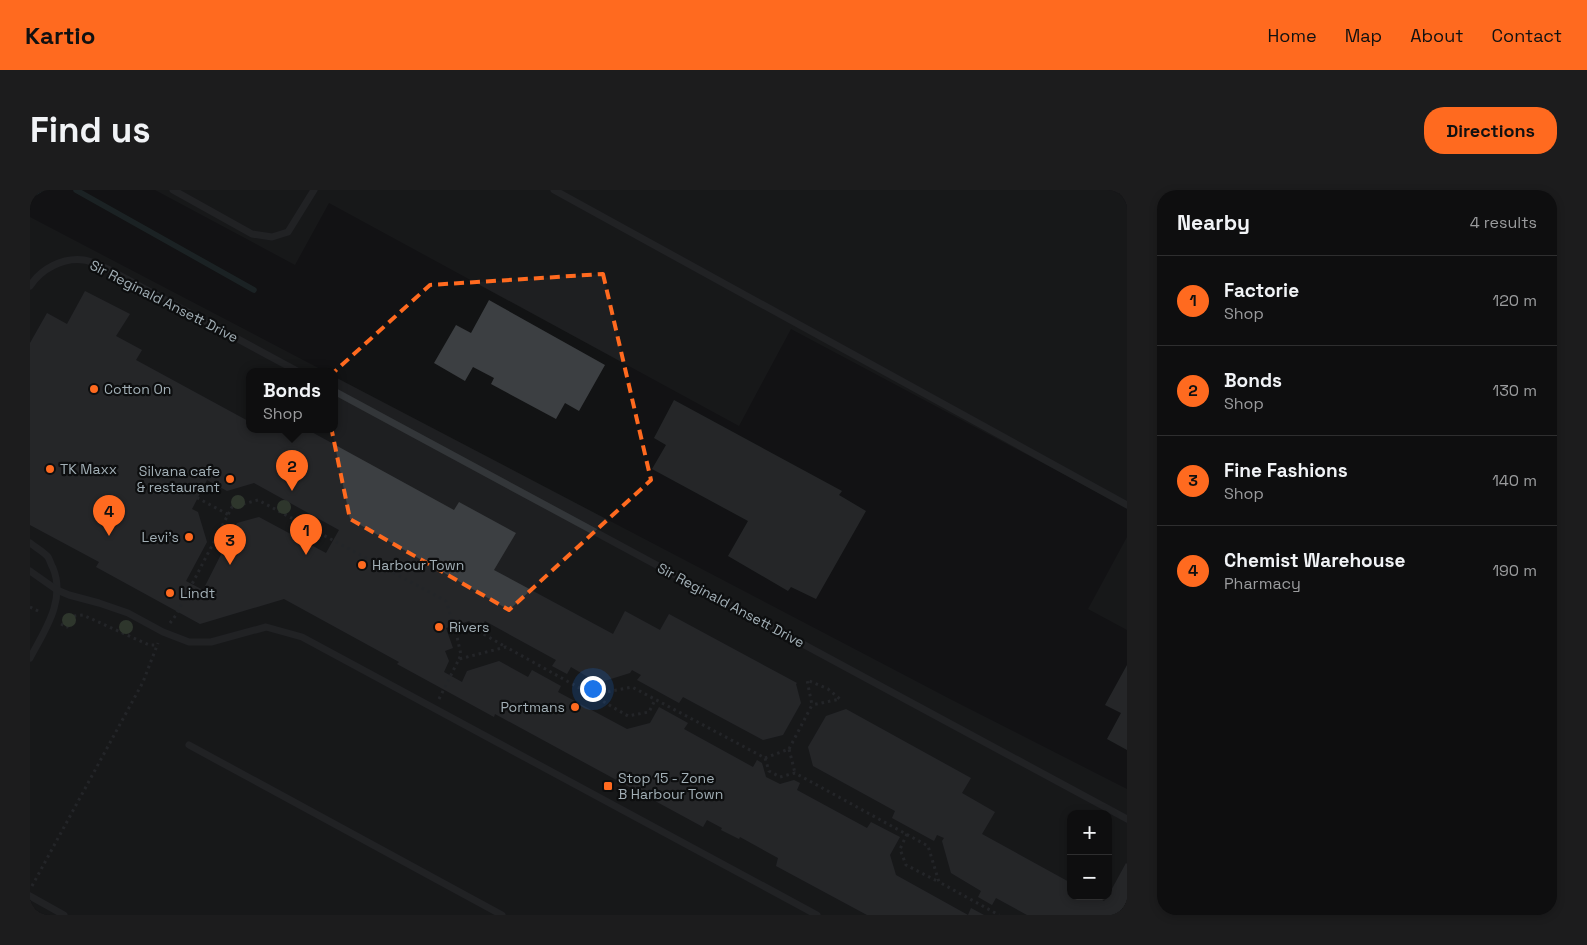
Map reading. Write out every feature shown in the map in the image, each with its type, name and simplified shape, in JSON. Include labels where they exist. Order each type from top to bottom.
[{"type":"lane","points":[[174,190],[252,234],[272,236],[288,232],[314,190]]},
{"type":"lane","points":[[554,190],[1127,505]]},
{"type":"lane","name":"Sir Reginald Ansett Drive","points":[[30,286],[33,281],[50,267],[66,260],[85,260],[110,270],[292,368]]},
{"type":"lane","name":"Sir Reginald Ansett Drive","points":[[338,393],[1127,818]]},
{"type":"lane","points":[[30,543],[48,557],[55,574],[57,590],[52,618],[30,658]]},
{"type":"lane","points":[[30,571],[57,590],[128,614],[163,632],[189,642],[211,642],[266,627],[302,637],[817,915]]},
{"type":"lane","points":[[189,745],[502,915]]},
{"type":"lane","points":[[30,896],[64,915]]},
{"type":"path","points":[[157,476],[228,515]]},
{"type":"path","points":[[30,607],[67,627],[74,616],[83,615],[149,645],[157,645]]},
{"type":"path","points":[[434,708],[461,655],[456,632],[471,627],[628,716],[649,712],[656,700]]},
{"type":"path","points":[[459,659],[506,648]]},
{"type":"path","points":[[765,758],[789,749],[812,705],[807,680],[828,689],[840,699],[812,705]]},
{"type":"path","points":[[592,695],[632,687],[765,758],[770,771],[780,777],[795,772]]},
{"type":"path","points":[[789,749],[795,772],[928,846],[939,882]]},
{"type":"path","points":[[907,834],[900,849],[906,865],[999,915]]},
{"type":"path","points":[[30,889],[43,867]]},
{"type":"highlighted area","points":[[603,274],[651,480],[509,610],[350,519],[322,383],[430,285]]},
{"type":"shaded area","points":[[155,190],[1127,190],[1127,508],[791,329],[739,426],[329,203],[295,265]]},
{"type":"shaded area","name":"Harbour Town","points":[[30,217],[318,368],[246,368],[246,433],[338,433],[338,379],[952,700],[1127,789],[1127,915],[30,915]]},
{"type":"shaded area","points":[[1127,537],[1127,630],[1088,609]]},
{"type":"building","points":[[85,291],[130,314],[116,336],[142,350],[136,360],[246,420],[246,433],[313,433],[454,510],[459,502],[516,533],[494,570],[613,634],[625,611],[660,630],[669,614],[797,683],[801,703],[783,735],[763,740],[683,697],[679,703],[637,680],[641,675],[632,670],[630,673],[598,683],[571,667],[567,674],[552,666],[556,660],[485,621],[480,628],[469,621],[446,628],[453,648],[445,651],[449,661],[444,672],[462,682],[467,671],[499,661],[528,677],[532,670],[561,686],[558,692],[627,729],[650,723],[659,707],[688,723],[684,729],[753,767],[757,760],[762,763],[766,777],[780,784],[794,780],[800,783],[797,790],[867,828],[871,822],[900,837],[890,855],[896,875],[968,915],[867,915],[776,866],[778,858],[740,837],[739,839],[721,830],[722,828],[707,820],[703,827],[495,714],[494,717],[284,599],[200,624],[96,567],[99,562],[30,525],[30,343],[47,313],[67,324]],"holes":[[[207,480],[227,491],[254,483],[339,530],[326,553],[259,517],[237,523],[203,590],[186,581],[207,542],[198,512],[192,509]]]},
{"type":"building","points":[[489,300],[605,365],[579,411],[565,403],[556,419],[491,384],[494,378],[473,367],[465,381],[434,363],[456,325],[471,333]]},
{"type":"building","points":[[674,400],[842,491],[839,495],[866,511],[816,599],[791,587],[788,591],[728,556],[748,521],[652,469],[666,445],[654,438]]},
{"type":"building","points":[[1127,665],[1127,750],[1107,739],[1121,713],[1105,705]]},
{"type":"building","points":[[846,709],[971,778],[962,793],[995,812],[982,834],[1067,881],[1067,900],[1112,900],[1112,889],[1126,863],[1127,915],[1027,915],[996,898],[992,905],[978,897],[981,891],[951,873],[942,841],[944,838],[937,835],[934,841],[892,818],[895,811],[813,766],[808,747],[826,716]]},
{"type":"building","points":[[971,908],[984,915],[968,915]]},
{"type":"waterway","points":[[30,196],[40,190]]},
{"type":"waterway","points":[[76,190],[254,290]]},
{"type":"place","name":"Cotton On","points":[[94,389]]},
{"type":"place","name":"TK Maxx","points":[[50,469]]},
{"type":"place","name":"Silvana cafe & restaurant","points":[[230,479]]},
{"type":"place","name":"Bonds","points":[[292,491]]},
{"type":"place","name":"Chemist Warehouse","points":[[109,536]]},
{"type":"place","name":"Levi's","points":[[189,537]]},
{"type":"place","name":"Factorie","points":[[306,555]]},
{"type":"place","name":"Fine Fashions","points":[[230,565]]},
{"type":"place","name":"Harbour Town","points":[[362,565]]},
{"type":"place","name":"Lindt","points":[[170,593]]},
{"type":"place","name":"Rivers","points":[[439,627]]},
{"type":"place","name":"Portmans","points":[[575,707]]},
{"type":"place","name":"Stop 15 - Zone B Harbour Town","points":[[608,786]]}]
